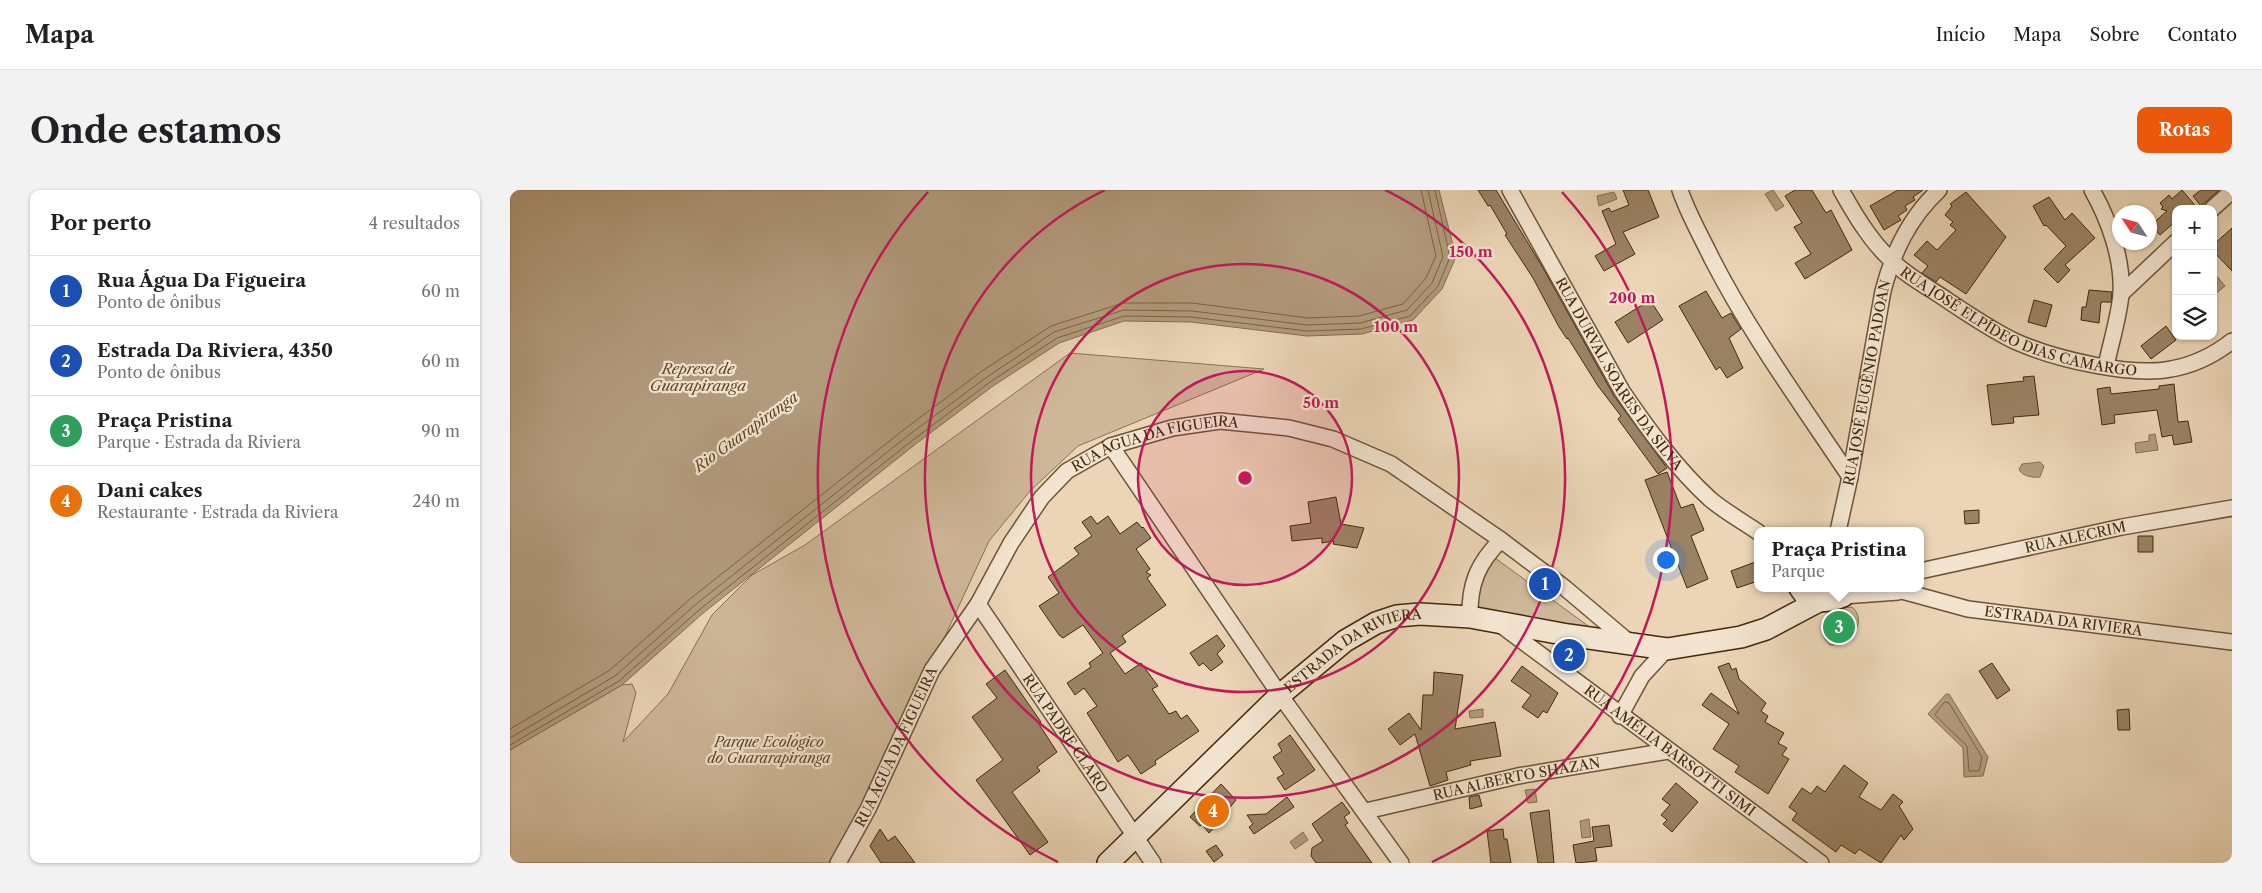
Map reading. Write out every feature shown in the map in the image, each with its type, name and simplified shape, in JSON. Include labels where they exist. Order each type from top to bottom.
[{"type":"street","name":"RUA DURVAL SOARES DA SILVA","points":[[1510,190],[1622,391],[1644,422],[1676,464],[1706,495],[1754,529]]},
{"type":"street","points":[[1680,190],[1692,220],[1726,286],[1775,366],[1850,477]]},
{"type":"street","name":"RUA JOSÉ ELPÍDEO DIAS CAMARGO","points":[[1841,190],[1865,228],[1890,260],[1951,302],[2018,343],[2067,359],[2106,366],[2147,370],[2171,369],[2211,355],[2232,341]]},
{"type":"street","name":"RUA JOSÉ EUGÊNIO PADOAN","points":[[1839,527],[1850,477],[1872,348],[1890,260],[1920,210],[1938,190]]},
{"type":"street","points":[[2092,190],[2103,211],[2113,241],[2119,269],[2121,294],[2106,366]]},
{"type":"street","points":[[2216,205],[2232,191]]},
{"type":"street","points":[[2121,294],[2172,246]]},
{"type":"street","name":"RUA ÁGUA DA FIGUEIRA","points":[[838,863],[868,809],[932,670],[978,604],[1011,543],[1042,497],[1067,471],[1111,446],[1172,428],[1220,421],[1298,430],[1333,439],[1391,464],[1501,540],[1565,588],[1633,646]]},
{"type":"street","points":[[1111,446],[1280,695],[1402,863]]},
{"type":"street","name":"RUA ALECRIM","points":[[1924,570],[2122,527],[2232,508]]},
{"type":"street","points":[[1470,617],[1469,596],[1474,575],[1486,555],[1501,540]]},
{"type":"street","name":"ESTRADA DA RIVIERA","points":[[1108,863],[1280,695],[1345,641],[1376,623],[1397,616],[1470,617],[1633,646],[1667,649],[1741,637],[1766,629],[1786,618],[1806,594],[1844,592]]},
{"type":"street","name":"ESTRADA DA RIVIERA","points":[[1902,592],[1968,609],[2232,642]]},
{"type":"street","name":"RUA PADRE CLARO","points":[[978,604],[1153,863]]},
{"type":"street","name":"RUA AMÉLIA BARSOTTI SIMI","points":[[1495,621],[1620,716],[1821,863]]},
{"type":"street","points":[[1620,716],[1642,676],[1667,649]]},
{"type":"street","name":"RUA ALBERTO SHAZAN","points":[[1366,811],[1518,776],[1668,751]]},
{"type":"green space","name":"Parque Ecológico do Guararapiranga","points":[[1070,353],[1264,369],[1078,446],[1030,491],[989,541],[840,863],[510,863],[510,750],[622,685],[632,684],[636,693],[623,742],[668,694],[712,615],[752,575],[805,545]]},
{"type":"green space","points":[[1495,558],[1602,636],[1472,612],[1481,575]]},
{"type":"green space","points":[[1852,607],[1857,613],[1858,619],[1858,626],[1855,632],[1844,642],[1830,645],[1824,638],[1822,631],[1826,619],[1837,611]]},
{"type":"water","name":"Represa de Guarapiranga","points":[[510,190],[1439,190],[1456,257],[1442,289],[1413,320],[1362,334],[1307,336],[1191,322],[1124,321],[1059,343],[993,386],[917,443],[702,614],[622,685],[510,750]]},
{"type":"water","points":[[1773,190],[1784,206],[1776,211],[1765,194]]},
{"type":"water","points":[[1614,192],[1617,199],[1599,206],[1597,196]]},
{"type":"water","points":[[2217,276],[2225,286],[2217,293]]},
{"type":"water","points":[[2155,434],[2158,450],[2136,453],[2135,443],[2149,441],[2149,435]]},
{"type":"water","points":[[2040,462],[2044,466],[2040,477],[2028,476],[2019,469],[2022,464]]},
{"type":"water","points":[[1946,694],[1949,694],[1988,757],[1983,776],[1964,777],[1963,748],[1928,714]]},
{"type":"water","points":[[1483,709],[1483,717],[1470,718],[1469,711]]},
{"type":"water","points":[[1535,789],[1537,802],[1528,803],[1525,790]]},
{"type":"water","points":[[1589,819],[1591,837],[1582,838],[1580,821]]},
{"type":"water","points":[[1303,832],[1308,840],[1295,849],[1290,842]]},
{"type":"building","points":[[1478,190],[1496,190],[1543,268],[1614,396],[1667,468],[1658,474],[1618,419],[1621,416],[1598,386],[1559,327],[1533,278],[1505,235],[1507,234],[1490,205],[1488,206]]},
{"type":"building","points":[[1623,190],[1648,190],[1659,217],[1623,232],[1635,254],[1604,271],[1595,256],[1616,244],[1602,211],[1609,208],[1611,212],[1629,205]]},
{"type":"building","points":[[1795,190],[1812,190],[1826,213],[1831,210],[1852,250],[1805,279],[1795,263],[1811,254],[1794,227],[1802,223],[1785,196]]},
{"type":"building","points":[[1898,190],[1923,190],[1913,197],[1915,200],[1905,206],[1907,210],[1898,216],[1901,220],[1884,230],[1870,206]]},
{"type":"building","points":[[2182,190],[2195,205],[2172,205],[2172,224],[2160,235],[2157,232],[2157,220],[2167,211],[2161,209],[2163,207],[2160,203],[2169,195],[2172,199]]},
{"type":"building","points":[[2201,190],[2219,190],[2202,205],[2193,196]]},
{"type":"building","points":[[1966,192],[2006,237],[1966,294],[1940,277],[1936,282],[1922,273],[1928,266],[1914,255],[1927,241],[1937,250],[1956,230],[1950,225],[1953,222],[1945,215],[1952,206],[1950,204]]},
{"type":"building","points":[[2049,197],[2065,220],[2072,213],[2095,238],[2065,265],[2070,270],[2058,283],[2044,269],[2066,246],[2046,225],[2044,226],[2033,206]]},
{"type":"building","points":[[2232,228],[2232,271],[2217,255],[2217,241]]},
{"type":"building","points":[[2089,290],[2112,292],[2111,302],[2101,302],[2099,323],[2081,320],[2082,307],[2086,307]]},
{"type":"building","points":[[1706,291],[1722,318],[1731,313],[1741,329],[1729,338],[1743,368],[1727,378],[1720,367],[1716,370],[1679,306]]},
{"type":"building","points":[[1650,300],[1663,320],[1628,343],[1615,322]]},
{"type":"building","points":[[2034,300],[2052,305],[2046,327],[2028,322]]},
{"type":"building","points":[[2166,326],[2172,334],[2172,340],[2176,340],[2151,359],[2141,346]]},
{"type":"building","points":[[2034,376],[2039,415],[2013,417],[2014,423],[1992,425],[1987,385],[2024,381],[2023,377]]},
{"type":"building","points":[[2174,384],[2178,422],[2188,421],[2192,442],[2174,445],[2172,435],[2162,437],[2157,410],[2114,415],[2115,423],[2102,425],[2097,389],[2110,387],[2111,394],[2159,389],[2159,386]]},
{"type":"building","points":[[1667,472],[1681,508],[1693,504],[1704,530],[1691,536],[1708,579],[1687,588],[1645,480]]},
{"type":"building","points":[[1336,497],[1341,524],[1364,528],[1357,548],[1333,544],[1334,541],[1322,543],[1322,538],[1292,541],[1290,526],[1311,523],[1308,502]]},
{"type":"building","points":[[1979,510],[1979,523],[1965,524],[1964,511]]},
{"type":"building","points":[[1091,516],[1097,524],[1108,516],[1120,534],[1137,522],[1143,527],[1151,538],[1136,549],[1150,569],[1146,572],[1151,575],[1147,578],[1166,605],[1122,636],[1126,642],[1110,653],[1125,674],[1141,663],[1158,686],[1152,689],[1169,714],[1176,711],[1181,719],[1187,715],[1199,731],[1155,761],[1156,764],[1141,774],[1128,755],[1118,762],[1087,713],[1097,706],[1084,688],[1075,695],[1067,683],[1091,667],[1089,663],[1103,653],[1083,625],[1063,638],[1039,606],[1059,593],[1048,577],[1079,554],[1074,548],[1092,536],[1082,522]]},
{"type":"building","points":[[2138,536],[2153,536],[2153,552],[2138,552]]},
{"type":"building","points":[[1754,562],[1754,582],[1737,588],[1731,571]]},
{"type":"building","points":[[1217,635],[1225,646],[1217,654],[1223,662],[1211,671],[1203,663],[1199,666],[1190,653]]},
{"type":"building","points":[[1729,663],[1732,670],[1736,668],[1739,679],[1766,703],[1761,711],[1768,716],[1765,722],[1784,733],[1778,743],[1787,748],[1782,755],[1789,759],[1768,794],[1735,772],[1739,766],[1713,749],[1729,724],[1702,705],[1711,693],[1739,714],[1718,667]]},
{"type":"building","points":[[1992,663],[2010,690],[1997,699],[1979,671]]},
{"type":"building","points":[[1522,666],[1558,693],[1547,713],[1543,711],[1538,718],[1522,707],[1531,695],[1511,681]]},
{"type":"building","points":[[1005,670],[1041,722],[1039,724],[1057,752],[1037,767],[1040,771],[1012,792],[1048,842],[1030,855],[976,780],[1003,760],[972,717],[997,698],[986,684]]},
{"type":"building","points":[[1434,672],[1463,675],[1455,729],[1495,722],[1501,756],[1470,761],[1471,765],[1446,772],[1448,780],[1430,786],[1415,734],[1400,745],[1388,729],[1409,713],[1421,730],[1423,695],[1433,695]]},
{"type":"building","points":[[2129,709],[2130,730],[2118,730],[2117,710]]},
{"type":"building","points":[[1290,735],[1315,770],[1285,790],[1277,778],[1284,774],[1273,757],[1282,751],[1278,744]]},
{"type":"building","points":[[1844,765],[1868,783],[1859,797],[1881,810],[1893,794],[1903,802],[1899,806],[1913,829],[1904,840],[1901,835],[1881,863],[1859,849],[1855,854],[1841,845],[1836,852],[1792,820],[1797,813],[1789,807],[1802,788],[1811,794],[1817,786],[1825,792]]},
{"type":"building","points":[[1676,783],[1698,802],[1672,832],[1663,824],[1667,820],[1661,815],[1670,805],[1662,799]]},
{"type":"building","points":[[1221,784],[1236,800],[1209,833],[1202,824],[1200,826],[1190,817]]},
{"type":"building","points":[[1479,795],[1482,806],[1470,809],[1469,797]]},
{"type":"building","points":[[1287,797],[1294,807],[1254,834],[1249,827],[1253,824],[1247,815],[1266,814]]},
{"type":"building","points":[[1342,802],[1350,813],[1344,817],[1348,823],[1345,825],[1372,863],[1316,863],[1311,856],[1312,848],[1323,841],[1312,824]]},
{"type":"building","points":[[1549,810],[1554,863],[1538,863],[1530,813]]},
{"type":"building","points":[[1609,825],[1612,846],[1595,848],[1597,861],[1576,863],[1573,845],[1594,841],[1592,827]]},
{"type":"building","points":[[880,829],[888,841],[895,836],[915,863],[881,863],[870,846]]},
{"type":"building","points":[[1503,829],[1504,839],[1507,839],[1511,863],[1491,863],[1487,831]]},
{"type":"building","points":[[1216,845],[1223,855],[1214,862],[1206,851]]},
{"type":"place","name":"Rua Água Da Figueira","points":[[1545,584]]},
{"type":"place","name":"Praça Pristina","points":[[1839,627]]},
{"type":"place","name":"Estrada Da Riviera, 4350","points":[[1569,655]]},
{"type":"place","name":"Dani cakes","points":[[1213,811]]},
{"type":"water label","name":"Rio Guarapiranga","points":[[746,432]]}]
